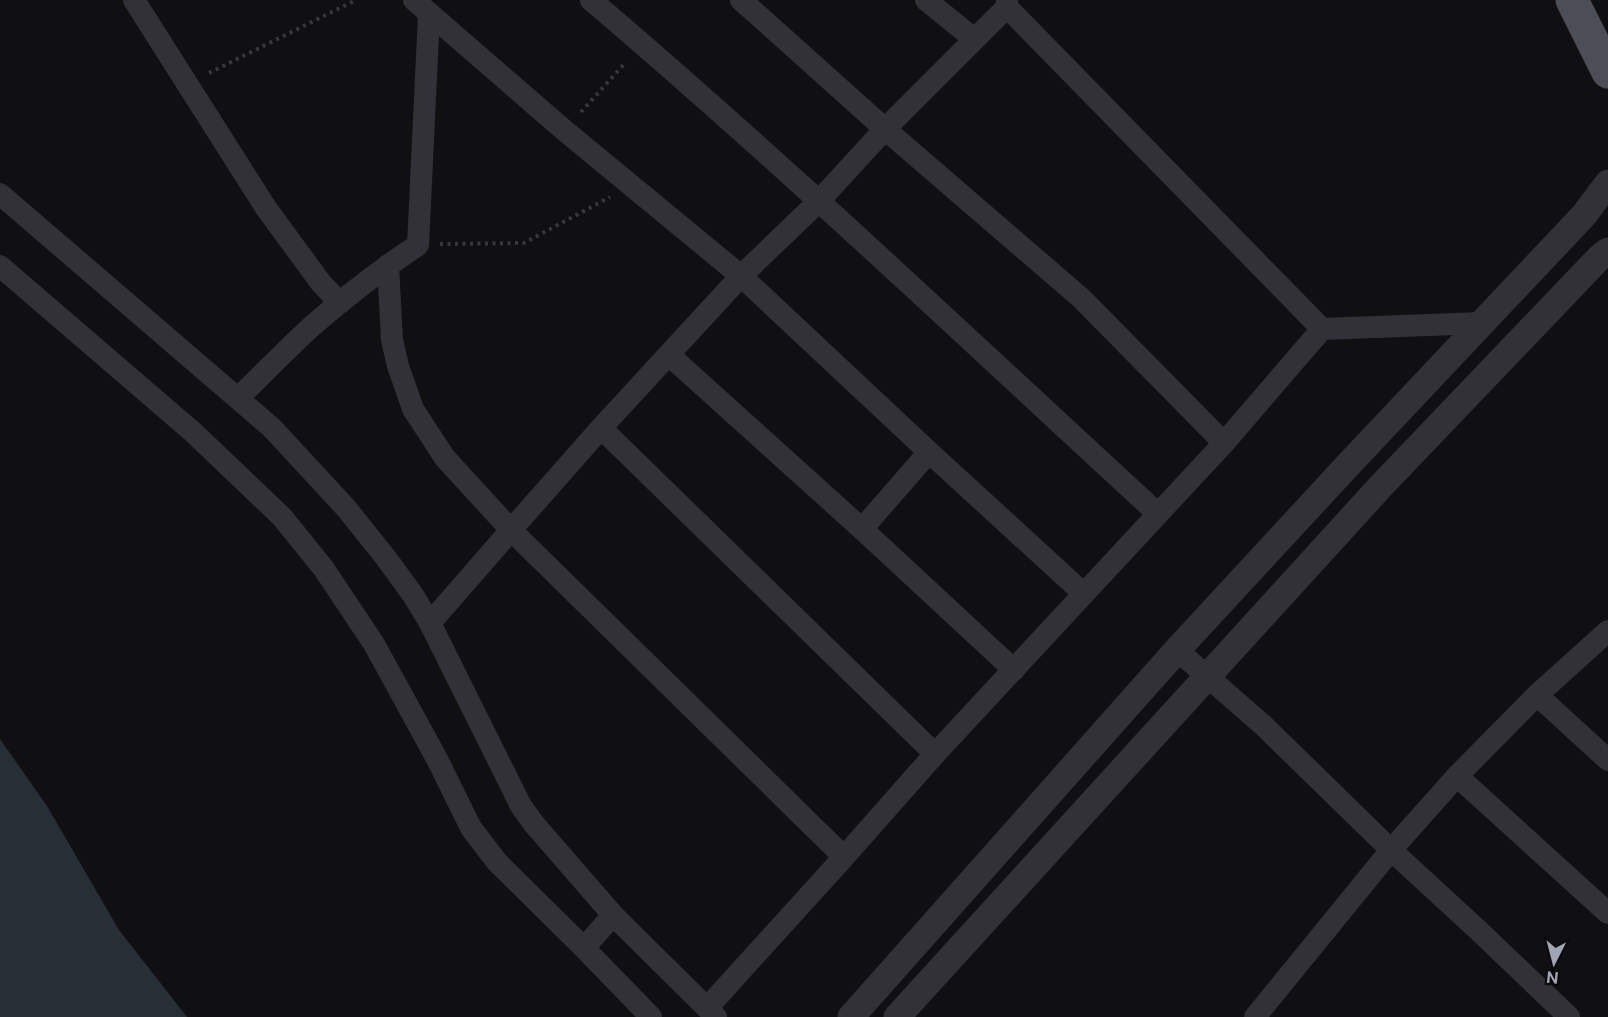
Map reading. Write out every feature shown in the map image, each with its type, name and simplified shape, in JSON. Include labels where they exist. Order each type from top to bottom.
[{"type":"main road","points":[[1572,0],[1608,72]]},
{"type":"street","points":[[134,0],[266,208],[321,282],[340,303]]},
{"type":"street","points":[[591,0],[818,201],[1156,513]]},
{"type":"street","points":[[741,0],[885,129],[1081,298],[1224,443]]},
{"type":"street","points":[[926,0],[974,39]]},
{"type":"street","points":[[430,623],[601,428],[741,276],[818,201],[1007,4],[1322,329]]},
{"type":"street","points":[[422,7],[564,130],[741,276],[1083,593]]},
{"type":"street","points":[[238,398],[310,328],[388,265],[417,245],[422,7]]},
{"type":"street","points":[[851,1017],[1177,650],[1584,215],[1608,183]]},
{"type":"street","points":[[0,194],[272,428],[346,508],[386,558],[430,623],[521,806],[534,824],[613,915],[712,1012],[935,754],[1156,513],[1224,443],[1322,329],[1482,323]]},
{"type":"street","points":[[897,1017],[1380,487],[1608,251]]},
{"type":"street","points":[[388,265],[392,340],[398,366],[413,409],[446,458],[511,530],[844,857]]},
{"type":"street","points":[[0,266],[194,433],[282,517],[324,569],[374,644],[437,759],[471,828],[497,862],[585,948],[651,1017]]},
{"type":"street","points":[[669,355],[1014,670]]},
{"type":"street","points":[[601,428],[935,754]]},
{"type":"street","points":[[862,529],[929,452]]},
{"type":"street","points":[[1255,1017],[1391,850],[1457,776],[1537,695],[1608,631]]},
{"type":"street","points":[[1177,650],[1264,726],[1391,850],[1569,1017]]},
{"type":"street","points":[[1537,695],[1608,760]]},
{"type":"street","points":[[1457,776],[1608,913]]},
{"type":"street","points":[[585,948],[613,915]]},
{"type":"path","points":[[187,85],[356,0]]},
{"type":"path","points":[[564,130],[643,44]]},
{"type":"path","points":[[417,245],[524,243],[632,185]]},
{"type":"shaded area","points":[[0,739],[47,806],[119,930],[187,1017],[0,1017]]}]
